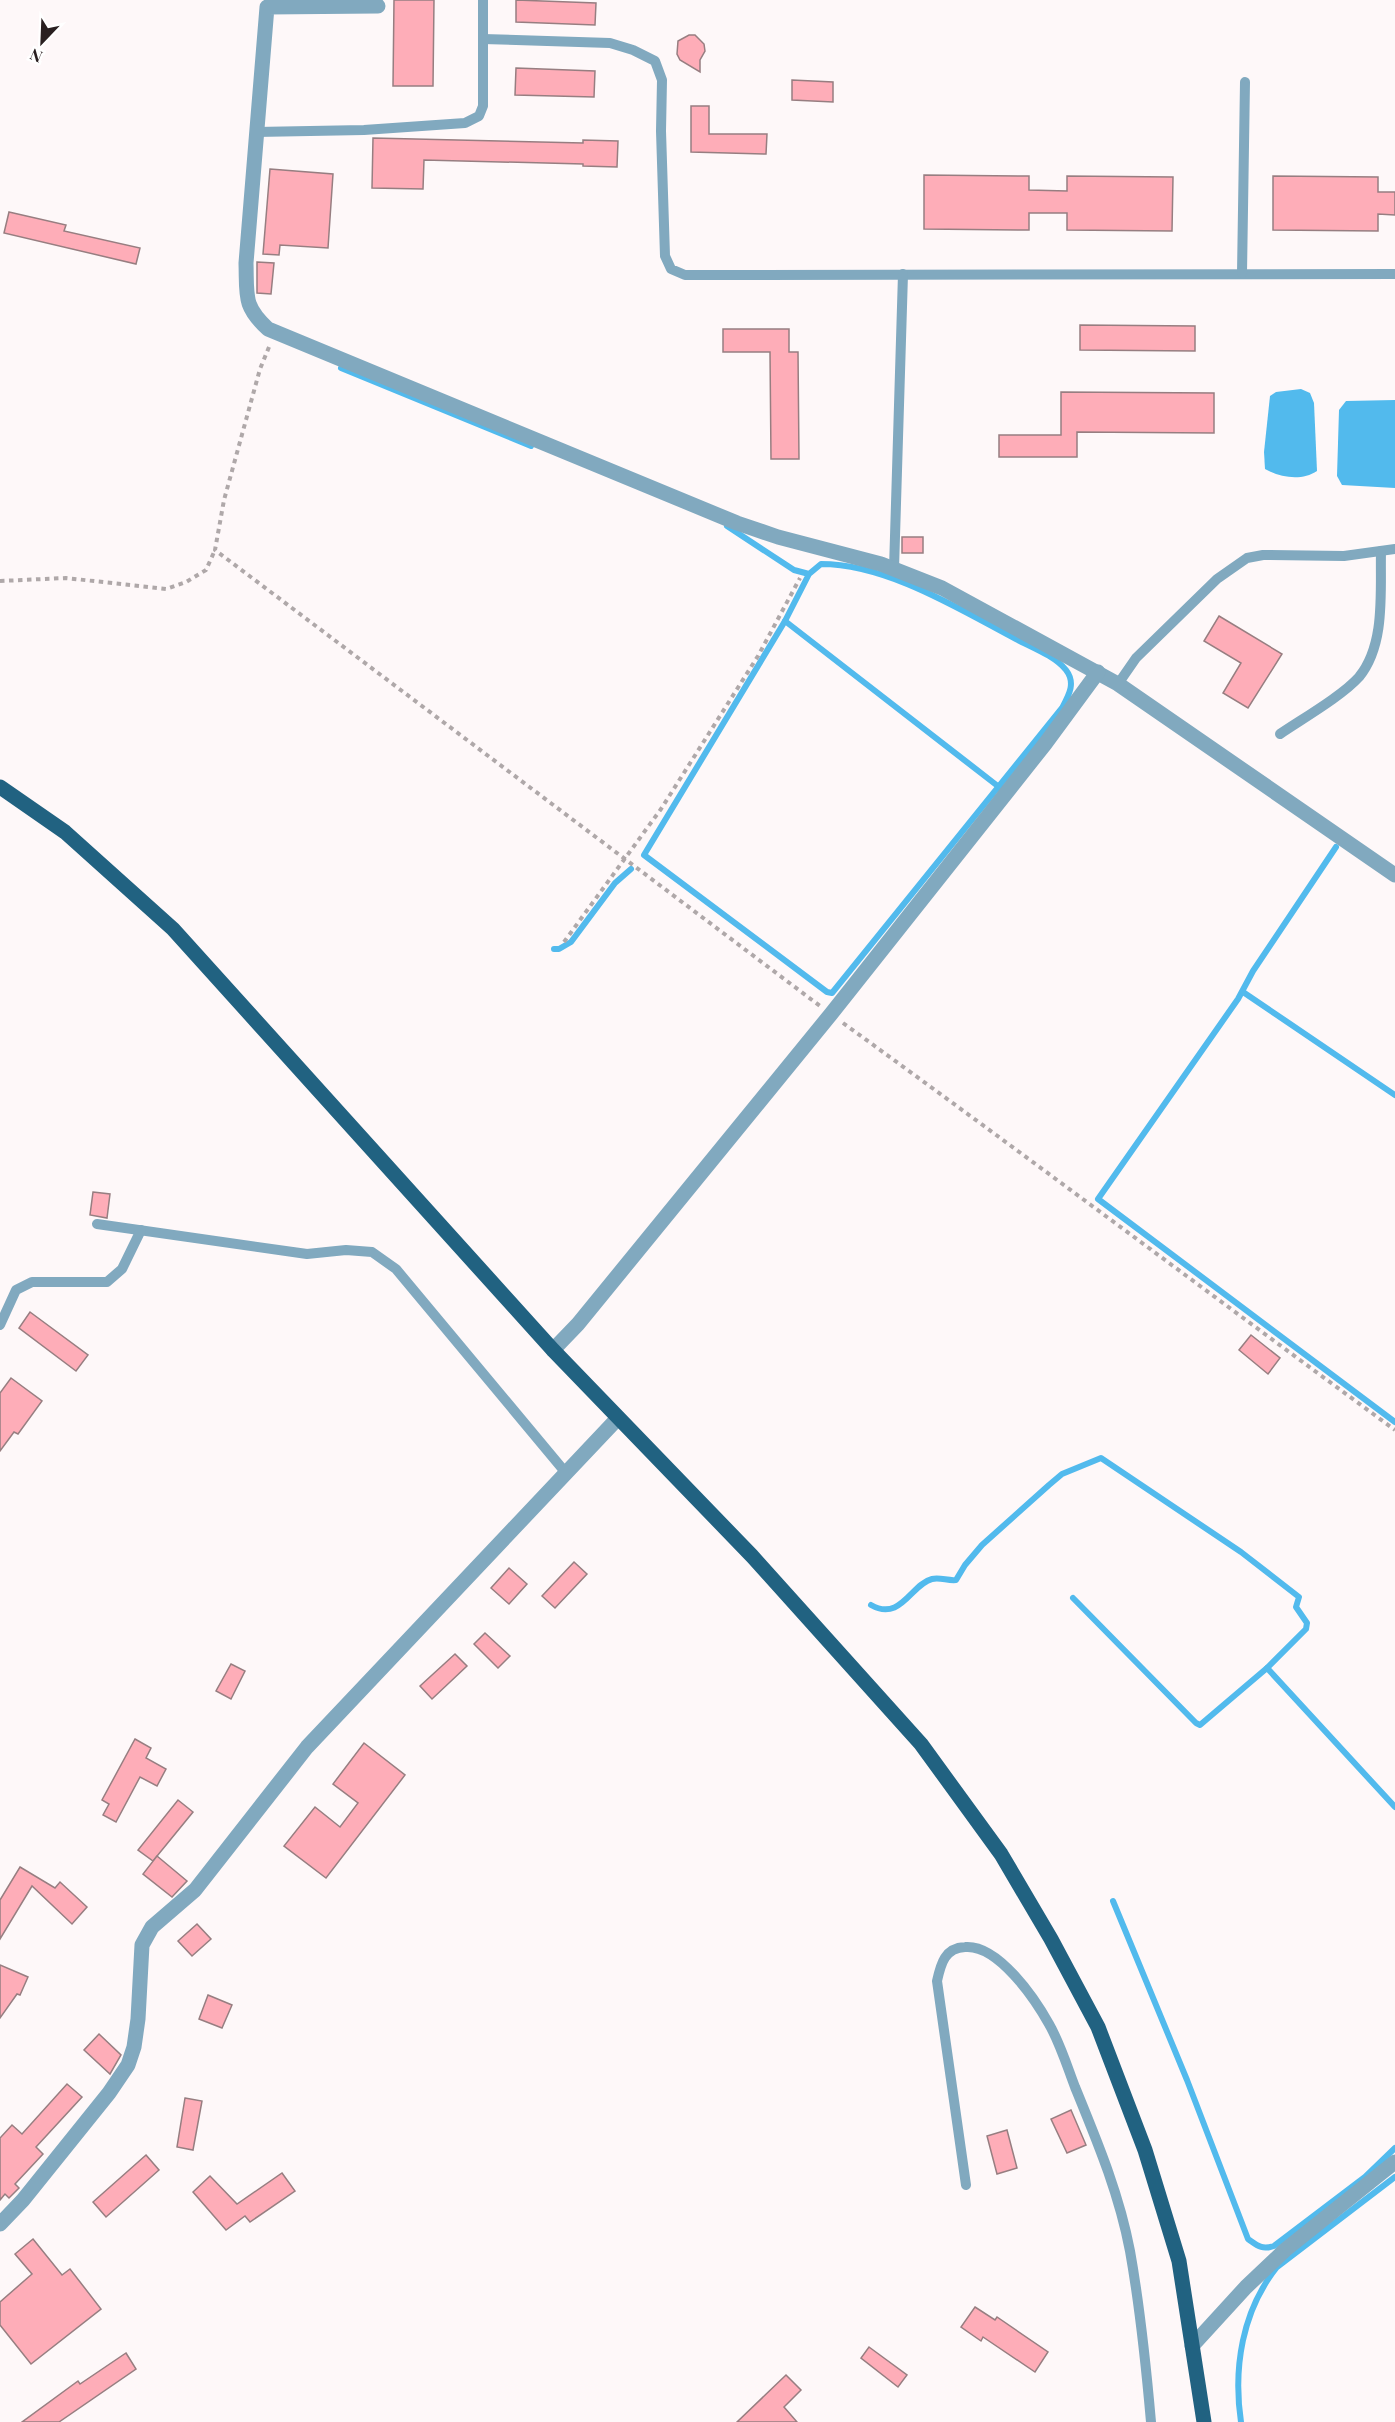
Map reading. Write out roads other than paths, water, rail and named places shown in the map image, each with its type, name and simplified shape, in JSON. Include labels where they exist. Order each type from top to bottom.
[{"type":"main road","points":[[0,787],[65,832],[173,929],[553,1350],[752,1556],[921,1744],[1001,1854],[1051,1939],[1102,2038],[1145,2150],[1179,2261],[1204,2422]]},
{"type":"street","points":[[378,6],[267,7],[246,263],[246,292],[252,314],[268,328],[737,523],[778,537],[894,569],[942,588],[1118,684],[1395,875]]},
{"type":"street","points":[[553,1350],[578,1324],[831,1014],[1037,754],[1098,672]]},
{"type":"street","points":[[0,2224],[23,2200],[102,2102],[128,2065],[134,2046],[138,2019],[142,1945],[152,1927],[195,1890],[307,1747],[618,1418]]},
{"type":"street","points":[[1192,2346],[1246,2287],[1285,2250],[1395,2162]]},
{"type":"lane","points":[[256,132],[465,123],[479,116],[483,106],[483,0]]},
{"type":"lane","points":[[483,39],[610,43],[633,50],[655,61],[662,80],[661,131],[665,256],[671,269],[684,275],[1395,274]]},
{"type":"lane","points":[[1242,273],[1245,82]]},
{"type":"lane","points":[[894,569],[903,274]]},
{"type":"lane","points":[[1118,684],[1136,658],[1216,579],[1247,558],[1263,555],[1344,556],[1395,549]]},
{"type":"lane","points":[[1280,734],[1320,708],[1358,678],[1370,658],[1380,619],[1381,551]]},
{"type":"lane","points":[[97,1224],[307,1254],[346,1250],[372,1252],[396,1269],[566,1473]]},
{"type":"lane","points":[[0,1325],[16,1290],[32,1282],[107,1282],[122,1269],[141,1230]]},
{"type":"lane","points":[[966,2185],[937,1981],[942,1960],[955,1948],[972,1946],[990,1955],[1022,1983],[1050,2025],[1111,2174],[1130,2250],[1145,2354],[1151,2422]]},
{"type":"water","points":[[1301,389],[1310,393],[1314,403],[1317,471],[1298,477],[1278,475],[1265,469],[1264,452],[1270,396],[1276,392]]},
{"type":"water","points":[[1395,400],[1395,488],[1342,485],[1337,476],[1339,410],[1346,401]]},
{"type":"waterway","points":[[341,368],[531,446]]},
{"type":"waterway","points":[[727,526],[794,570],[809,574],[821,564],[846,566],[897,580],[922,590],[1049,656],[1066,670],[1071,680],[1069,694],[1062,708],[832,993],[827,992],[644,855],[785,621],[809,574]]},
{"type":"waterway","points":[[785,621],[999,787]]},
{"type":"waterway","points":[[1336,847],[1253,971],[1238,999],[1098,1199],[1395,1422]]},
{"type":"waterway","points":[[554,949],[559,949],[571,942],[615,883],[631,869]]},
{"type":"waterway","points":[[1243,992],[1395,1095]]},
{"type":"waterway","points":[[871,1605],[881,1609],[890,1609],[898,1606],[925,1582],[932,1579],[956,1580],[982,1545],[1062,1474],[1101,1458],[1241,1552],[1299,1597],[1296,1607],[1307,1623],[1306,1629],[1267,1668]]},
{"type":"waterway","points":[[1073,1598],[1200,1725],[1267,1668],[1395,1807]]},
{"type":"waterway","points":[[1113,1901],[1187,2080],[1248,2239],[1260,2247],[1274,2246],[1365,2177],[1395,2148]]},
{"type":"waterway","points":[[1241,2422],[1238,2381],[1243,2341],[1255,2302],[1265,2284],[1277,2267],[1395,2177]]}]
